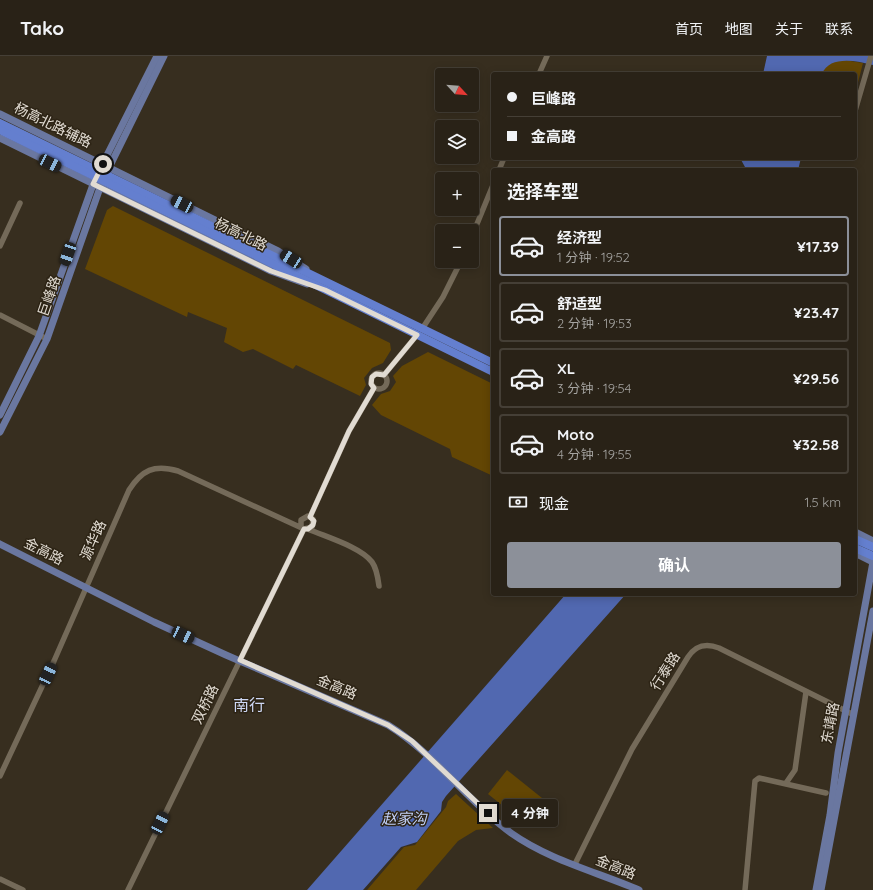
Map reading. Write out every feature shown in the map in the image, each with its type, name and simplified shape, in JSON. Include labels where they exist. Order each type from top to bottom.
[{"type":"highway","name":"杨高北路","points":[[0,122],[257,253]]},
{"type":"highway","name":"杨高北路","points":[[0,130],[419,332],[491,371]]},
{"type":"highway","name":"杨高北路","points":[[419,332],[491,362]]},
{"type":"highway","points":[[857,539],[873,547]]},
{"type":"highway","points":[[857,549],[873,556]]},
{"type":"main road","name":"巨峰路","points":[[0,432],[47,339],[101,187],[106,166],[157,56]]},
{"type":"main road","name":"巨峰路","points":[[0,415],[39,336],[93,184],[106,166],[164,56]]},
{"type":"main road","name":"杨高北路辅路","points":[[0,114],[278,251],[327,287]]},
{"type":"main road","points":[[0,138],[271,271],[327,287]]},
{"type":"main road","points":[[857,533],[873,541]]},
{"type":"main road","name":"金高路","points":[[0,544],[154,622],[374,717],[412,741],[503,827],[532,846],[639,890]]},
{"type":"main road","points":[[857,554],[873,564]]},
{"type":"main road","name":"东靖路","points":[[816,890],[830,815],[845,711],[855,670],[873,564]]},
{"type":"main road","name":"东靖路","points":[[821,890],[873,611]]},
{"type":"street","points":[[540,72],[547,56]]},
{"type":"street","points":[[857,104],[872,56]]},
{"type":"street","points":[[477,224],[491,191]]},
{"type":"street","points":[[0,246],[20,203]]},
{"type":"street","points":[[384,375],[419,332],[443,297],[458,268]]},
{"type":"street","points":[[0,315],[47,339]]},
{"type":"street","points":[[376,374],[384,375],[387,379],[386,386],[379,390],[374,388],[371,384],[372,377],[376,374]]},
{"type":"street","points":[[310,517],[349,431],[374,388]]},
{"type":"street","name":"源华路","points":[[0,776],[54,661],[85,587],[129,490],[140,475],[158,467],[178,471],[359,551],[367,557],[375,569],[379,586]]},
{"type":"street","points":[[310,517],[314,524],[305,528],[302,518],[310,517]]},
{"type":"street","name":"双桥路","points":[[128,890],[305,528]]},
{"type":"street","name":"行泰路","points":[[575,864],[634,744],[688,657],[697,647],[708,645],[719,648],[854,715]]},
{"type":"street","points":[[786,783],[795,770],[806,692]]},
{"type":"street","points":[[745,890],[755,781],[759,778],[826,793]]},
{"type":"street","points":[[0,879],[23,890]]},
{"type":"shaded area","points":[[838,59],[863,63],[857,86],[857,72],[823,72],[833,61]]},
{"type":"shaded area","points":[[113,206],[390,343],[391,350],[383,363],[372,368],[364,378],[366,385],[360,396],[296,365],[293,369],[253,349],[243,352],[224,342],[227,328],[188,312],[187,317],[85,269],[107,210]]},
{"type":"shaded area","points":[[428,352],[491,383],[491,475],[452,457],[450,449],[381,415],[372,405],[381,394],[390,391],[396,382],[393,376],[402,366]]},
{"type":"shaded area","points":[[507,770],[547,802],[528,826],[488,794]]},
{"type":"shaded area","points":[[456,794],[493,828],[476,830],[458,841],[416,890],[367,890],[404,847],[415,845],[446,807],[448,801]]},
{"type":"water","points":[[767,56],[873,56],[873,65],[843,61],[830,64],[823,72],[763,72]]},
{"type":"water","points":[[741,160],[800,160],[798,168],[745,167]]},
{"type":"water","name":"赵家沟","points":[[564,596],[624,596],[446,796],[442,802],[441,811],[417,842],[401,847],[363,890],[307,890]]},
{"type":"district","name":"南行","points":[[249,705]]},
{"type":"route","points":[[103,164],[93,184],[271,271],[325,290],[417,335],[384,375],[379,373],[372,377],[371,384],[374,388],[349,431],[310,517],[313,519],[314,524],[312,527],[304,529],[240,660],[374,717],[401,733],[412,741],[488,813]]}]
